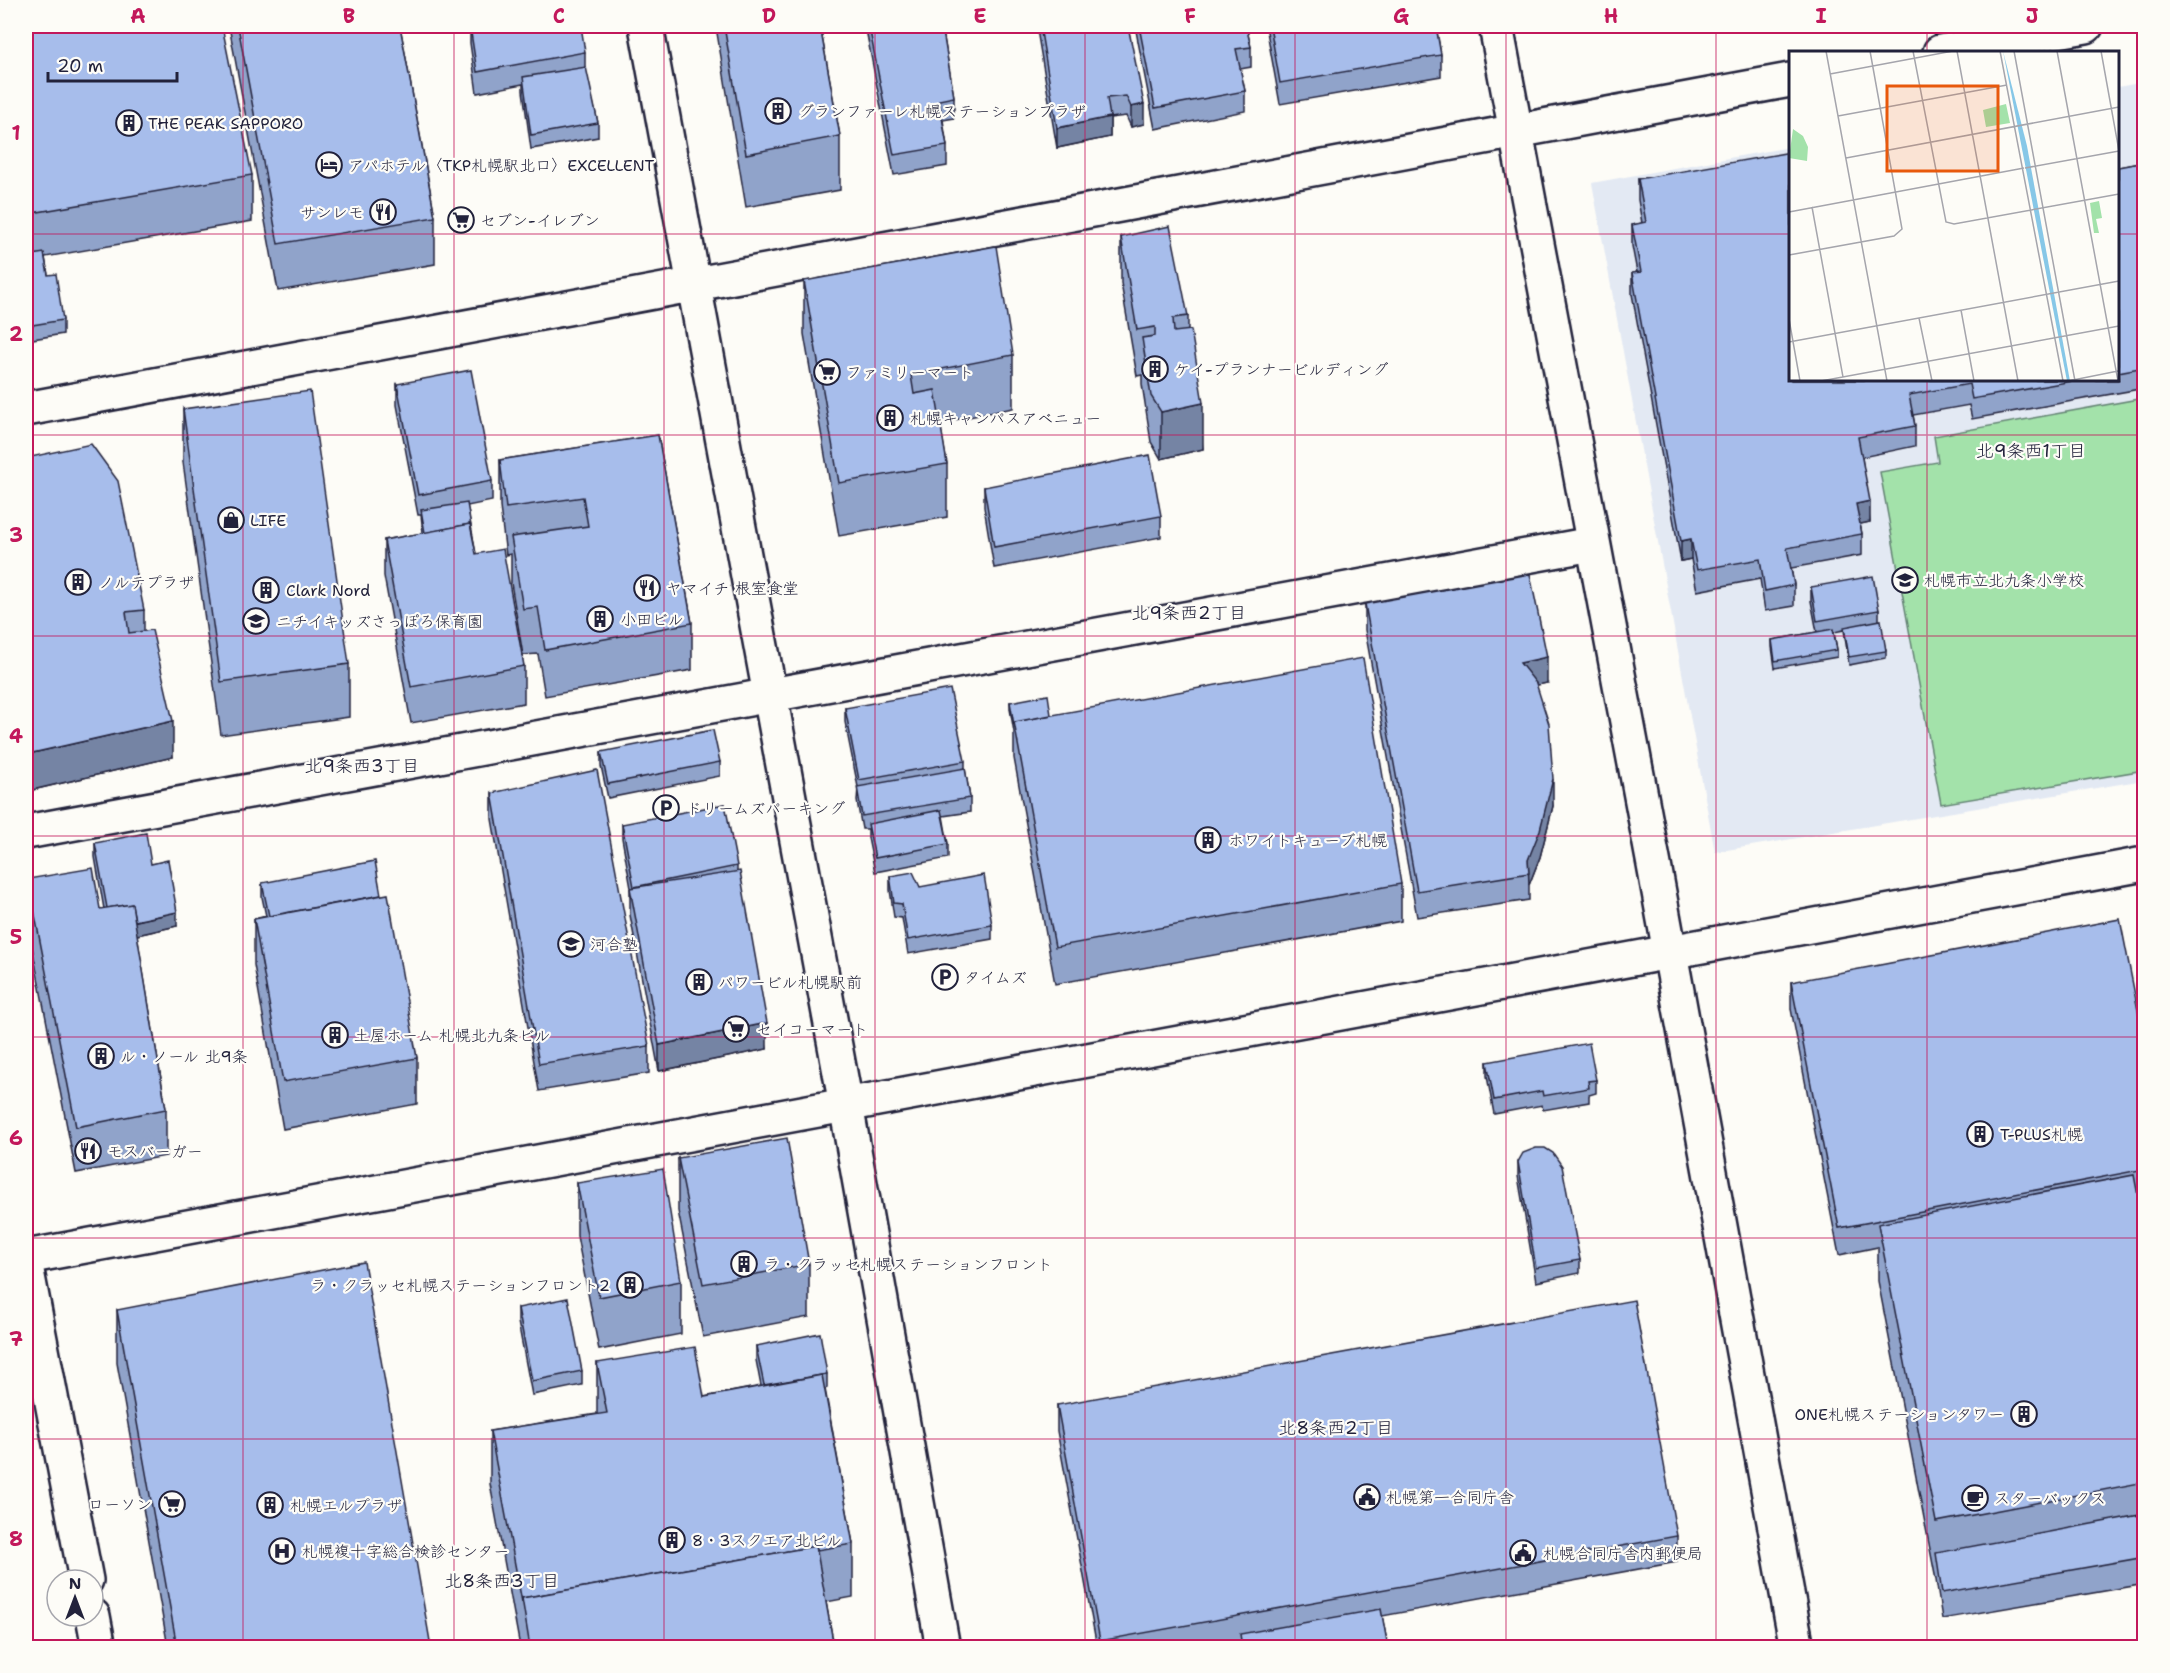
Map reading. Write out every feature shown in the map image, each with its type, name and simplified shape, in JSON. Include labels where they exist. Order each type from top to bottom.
[{"type":"street","points":[[646,26],[846,1105],[943,1647]]},
{"type":"street","points":[[1496,26],[1797,1647]]},
{"type":"street","points":[[1947,51],[2086,26]]},
{"type":"street","points":[[26,409],[1789,80]]},
{"type":"street","points":[[26,832],[1592,544]]},
{"type":"street","points":[[26,1257],[2145,864]]},
{"type":"street","points":[[26,1266],[84,1568]]},
{"type":"street","points":[[95,1628],[99,1647]]},
{"type":"shaded area","name":"札幌市立北九条小学校","points":[[2144,82],[2144,780],[1715,852],[1592,183],[1789,147],[1789,381],[2119,381],[2119,87]]},
{"type":"green space","points":[[2144,398],[2144,770],[1941,804],[1880,472],[1938,462],[1934,436]]},
{"type":"building","name":"THE PEAK SAPPORO","points":[[26,26],[222,26],[252,175],[26,214]]},
{"type":"building","points":[[238,26],[400,26],[435,217],[278,244]]},
{"type":"building","points":[[470,26],[581,26],[585,52],[477,72]]},
{"type":"building","name":"グランファーレ札幌ステーションプラザ","points":[[724,26],[820,26],[840,136],[746,154]]},
{"type":"building","points":[[869,26],[942,26],[954,97],[939,100],[947,146],[894,155]]},
{"type":"building","points":[[1040,26],[1128,26],[1144,104],[1131,107],[1126,96],[1107,98],[1110,117],[1057,128]]},
{"type":"building","points":[[1139,26],[1246,26],[1251,47],[1236,49],[1245,91],[1155,108]]},
{"type":"building","points":[[1270,26],[1436,26],[1441,55],[1280,83]]},
{"type":"building","points":[[586,67],[598,123],[531,135],[523,77]]},
{"type":"building","points":[[1789,152],[1789,381],[2072,381],[1972,399],[1969,384],[1909,395],[1915,426],[1858,437],[1870,501],[1856,504],[1862,534],[1787,548],[1794,585],[1765,591],[1760,559],[1697,570],[1691,539],[1681,541],[1632,273],[1641,272],[1632,225],[1646,222],[1638,179]]},
{"type":"building","points":[[2145,162],[2145,367],[2119,372],[2119,167]]},
{"type":"building","points":[[1170,226],[1188,316],[1173,318],[1174,332],[1191,330],[1203,403],[1161,412],[1151,396],[1142,338],[1155,336],[1155,327],[1137,330],[1121,237]]},
{"type":"building","name":"札幌キャンパスアベニュー","points":[[996,246],[1013,355],[911,375],[914,394],[935,390],[947,464],[839,483],[804,281]]},
{"type":"building","points":[[44,253],[48,275],[56,274],[63,320],[26,326],[26,256]]},
{"type":"building","points":[[471,370],[492,481],[418,495],[397,384]]},
{"type":"building","name":"Clark Nord","points":[[310,391],[349,664],[221,682],[183,409]]},
{"type":"building","name":"小田ビル","points":[[658,435],[692,623],[545,650],[538,607],[523,609],[511,537],[588,526],[583,497],[506,508],[500,460]]},
{"type":"building","name":"ノルテプラザ","points":[[91,444],[118,481],[144,610],[126,612],[129,633],[152,630],[173,721],[28,754],[26,746],[26,458]]},
{"type":"building","points":[[1150,455],[1161,516],[994,547],[984,487]]},
{"type":"building","points":[[467,503],[474,543],[470,524],[425,533],[421,510]]},
{"type":"building","points":[[470,524],[476,554],[503,549],[524,666],[411,687],[384,540]]},
{"type":"building","points":[[1530,574],[1547,657],[1520,663],[1536,683],[1549,724],[1553,779],[1540,830],[1528,860],[1529,873],[1417,891],[1365,604]]},
{"type":"building","points":[[1873,576],[1879,610],[1817,621],[1811,587]]},
{"type":"building","points":[[1881,620],[1886,651],[1849,657],[1844,627]]},
{"type":"building","points":[[1833,629],[1837,650],[1775,661],[1772,640]]},
{"type":"building","name":"ホワイトキューブ札幌","points":[[1363,658],[1401,884],[1055,947],[1014,722]]},
{"type":"building","points":[[950,689],[965,761],[859,780],[845,708]]},
{"type":"building","points":[[1048,695],[1051,715],[1014,722],[1014,725],[1010,702]]},
{"type":"building","points":[[713,730],[720,762],[608,784],[601,752]]},
{"type":"building","points":[[965,768],[970,798],[862,816],[857,787]]},
{"type":"building","points":[[597,770],[649,1046],[539,1064],[492,793]]},
{"type":"building","points":[[725,804],[737,866],[634,887],[622,824]]},
{"type":"building","points":[[941,810],[948,844],[875,858],[868,824]]},
{"type":"building","points":[[146,833],[151,864],[168,860],[177,912],[135,921],[132,904],[107,908],[95,843]]},
{"type":"building","points":[[375,861],[381,895],[269,916],[262,883]]},
{"type":"building","name":"ル・ノール 北9条","points":[[93,868],[100,909],[132,904],[166,1109],[76,1127],[28,879]]},
{"type":"building","name":"パワービル札幌駅前","points":[[740,871],[767,1023],[659,1045],[630,888]]},
{"type":"building","points":[[913,872],[920,887],[984,875],[992,925],[908,940],[902,904],[894,903],[890,876]]},
{"type":"building","name":"土屋ホーム 札幌北九条ビル","points":[[388,894],[417,1058],[283,1082],[254,919]]},
{"type":"building","name":"T-PLUS札幌","points":[[2120,919],[2145,1046],[2145,1169],[1839,1228],[1791,982]]},
{"type":"building","points":[[1589,1043],[1596,1080],[1588,1081],[1589,1088],[1543,1096],[1542,1091],[1494,1100],[1487,1062]]},
{"type":"building","points":[[787,1138],[809,1264],[703,1284],[678,1158]]},
{"type":"building","points":[[1536,1148],[1545,1148],[1553,1153],[1562,1166],[1580,1260],[1536,1268],[1518,1162],[1523,1153]]},
{"type":"building","points":[[663,1169],[681,1281],[599,1297],[577,1183]]},
{"type":"building","name":"ONE札幌ステーションタワー","points":[[2134,1175],[2145,1232],[2145,1482],[1936,1522],[1878,1224]]},
{"type":"building","name":"札幌エルプラザ","points":[[364,1262],[431,1647],[177,1647],[117,1310]]},
{"type":"building","points":[[568,1298],[582,1371],[532,1381],[518,1308]]},
{"type":"building","name":"札幌第一合同庁舎","points":[[1634,1300],[1677,1536],[1100,1641],[1057,1405]]},
{"type":"building","points":[[820,1333],[827,1374],[764,1385],[756,1346]]},
{"type":"building","name":"8・3スクエア北ビル","points":[[695,1347],[704,1397],[822,1375],[853,1544],[817,1550],[816,1546],[522,1598],[522,1602],[490,1431],[607,1413],[597,1363]]},
{"type":"building","points":[[2145,1514],[2145,1557],[1942,1593],[1936,1553]]},
{"type":"building","points":[[816,1546],[834,1647],[530,1647],[522,1598]]},
{"type":"building","points":[[1381,1609],[1388,1647],[1242,1647],[1240,1634]]},
{"type":"place","name":"グランファーレ札幌ステーションプラザ","points":[[778,111]]},
{"type":"place","name":"THE PEAK SAPPORO","points":[[129,123]]},
{"type":"place","name":"アパホテル〈TKP札幌駅北口〉EXCELLENT","points":[[329,165]]},
{"type":"place","name":"サンレモ","points":[[383,212]]},
{"type":"place","name":"セブン-イレブン","points":[[461,220]]},
{"type":"place","name":"ケイ-プランナービルディング","points":[[1155,369]]},
{"type":"place","name":"ファミリーマート","points":[[827,372]]},
{"type":"place","name":"札幌キャンパスアベニュー","points":[[890,418]]},
{"type":"place","name":"LIFE","points":[[231,520]]},
{"type":"place","name":"札幌市立北九条小学校","points":[[1905,580]]},
{"type":"place","name":"ノルテプラザ","points":[[78,582]]},
{"type":"place","name":"ヤマイチ 根室食堂","points":[[647,588]]},
{"type":"place","name":"Clark Nord","points":[[266,590]]},
{"type":"place","name":"小田ビル","points":[[600,619]]},
{"type":"place","name":"ニチイキッズさっぽろ保育園","points":[[256,621]]},
{"type":"place","name":"ドリームズパーキング","points":[[666,808]]},
{"type":"place","name":"ホワイトキューブ札幌","points":[[1208,840]]},
{"type":"place","name":"河合塾","points":[[571,944]]},
{"type":"place","name":"タイムズ","points":[[945,977]]},
{"type":"place","name":"パワービル札幌駅前","points":[[699,982]]},
{"type":"place","name":"セイコーマート","points":[[736,1029]]},
{"type":"place","name":"土屋ホーム 札幌北九条ビル","points":[[335,1035]]},
{"type":"place","name":"ル・ノール 北9条","points":[[101,1056]]},
{"type":"place","name":"T-PLUS札幌","points":[[1980,1134]]},
{"type":"place","name":"モスバーガー","points":[[88,1151]]},
{"type":"place","name":"ラ・クラッセ札幌ステーションフロント","points":[[744,1264]]},
{"type":"place","name":"ラ・クラッセ札幌ステーションフロント2","points":[[630,1285]]},
{"type":"place","name":"ONE札幌ステーションタワー","points":[[2024,1414]]},
{"type":"place","name":"札幌第一合同庁舎","points":[[1367,1497]]},
{"type":"place","name":"スターバックス","points":[[1975,1498]]},
{"type":"place","name":"ローソン","points":[[172,1504]]},
{"type":"place","name":"札幌エルプラザ","points":[[270,1505]]},
{"type":"place","name":"8・3スクエア北ビル","points":[[672,1540]]},
{"type":"place","name":"札幌複十字総合検診センター","points":[[282,1551]]},
{"type":"place","name":"札幌合同庁舎内郵便局","points":[[1523,1553]]},
{"type":"district","name":"北9条西1丁目","points":[[2031,451]]},
{"type":"district","name":"北9条西2丁目","points":[[1189,613]]},
{"type":"district","name":"北9条西3丁目","points":[[362,766]]},
{"type":"district","name":"北8条西2丁目","points":[[1336,1428]]},
{"type":"district","name":"北8条西3丁目","points":[[502,1581]]}]
